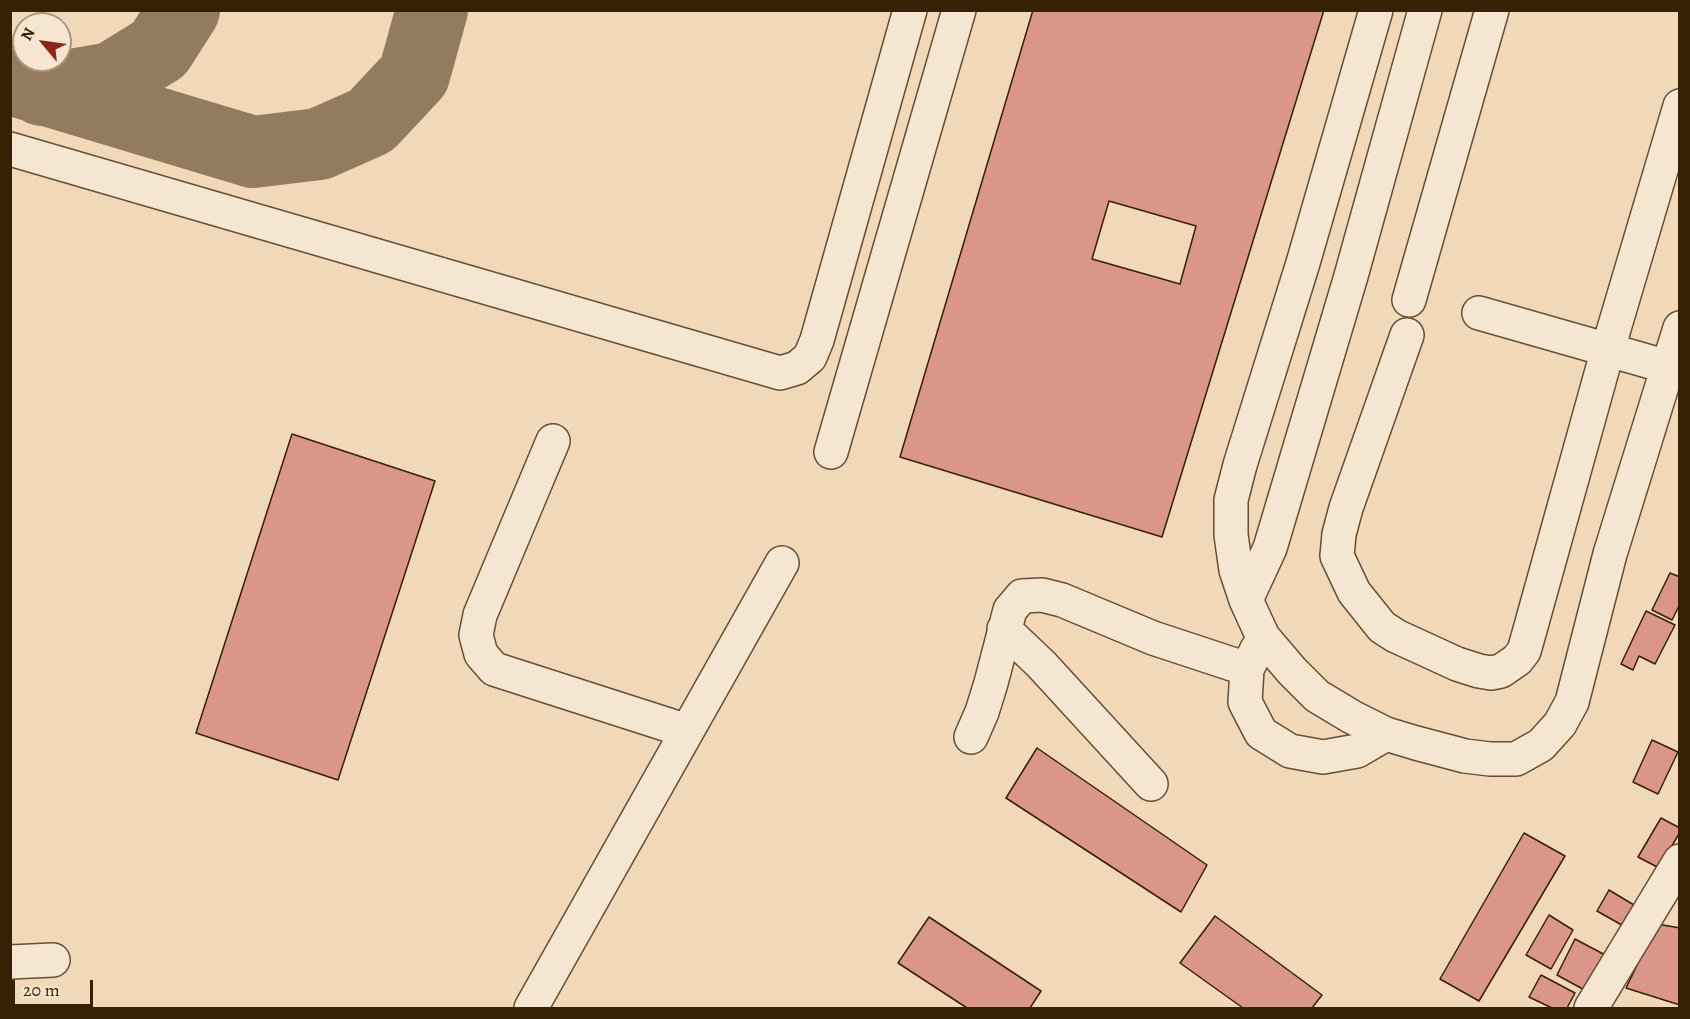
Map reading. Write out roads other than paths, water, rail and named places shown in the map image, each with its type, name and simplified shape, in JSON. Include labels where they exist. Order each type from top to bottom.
[{"type":"street","points":[[10,149],[780,373],[797,368],[810,357],[831,292],[910,10]]},
{"type":"street","points":[[831,452],[958,10]]},
{"type":"street","points":[[1376,10],[1303,263],[1240,465],[1232,500],[1231,535],[1236,570],[1246,600],[1263,637],[1292,671],[1317,696],[1386,734],[1465,756],[1490,759],[1516,759],[1541,745],[1560,724],[1572,702],[1610,554],[1680,328]]},
{"type":"street","points":[[1246,600],[1270,548],[1351,276],[1425,10]]},
{"type":"street","points":[[1409,300],[1492,10]]},
{"type":"street","points":[[1407,335],[1346,508],[1339,534],[1337,556],[1354,592],[1382,627],[1396,636],[1457,664],[1491,673],[1500,671],[1510,667],[1524,651],[1608,350],[1680,106]]},
{"type":"street","points":[[1303,263],[1351,276]]},
{"type":"street","points":[[831,292],[873,305]]},
{"type":"street","points":[[1479,313],[1668,367]]},
{"type":"street","points":[[553,441],[480,615],[476,635],[481,654],[494,669],[687,731]]},
{"type":"street","points":[[531,1008],[782,563]]},
{"type":"street","points":[[971,737],[985,702],[1010,610],[1023,596],[1042,595],[1062,600],[1154,638],[1247,669]]},
{"type":"street","points":[[1004,629],[1048,671],[1151,784]]},
{"type":"street","points":[[1263,637],[1247,669],[1245,702],[1261,733],[1290,751],[1323,757],[1357,751],[1386,734]]},
{"type":"street","points":[[1592,1008],[1674,881]]},
{"type":"street","points":[[10,962],[53,960]]}]
